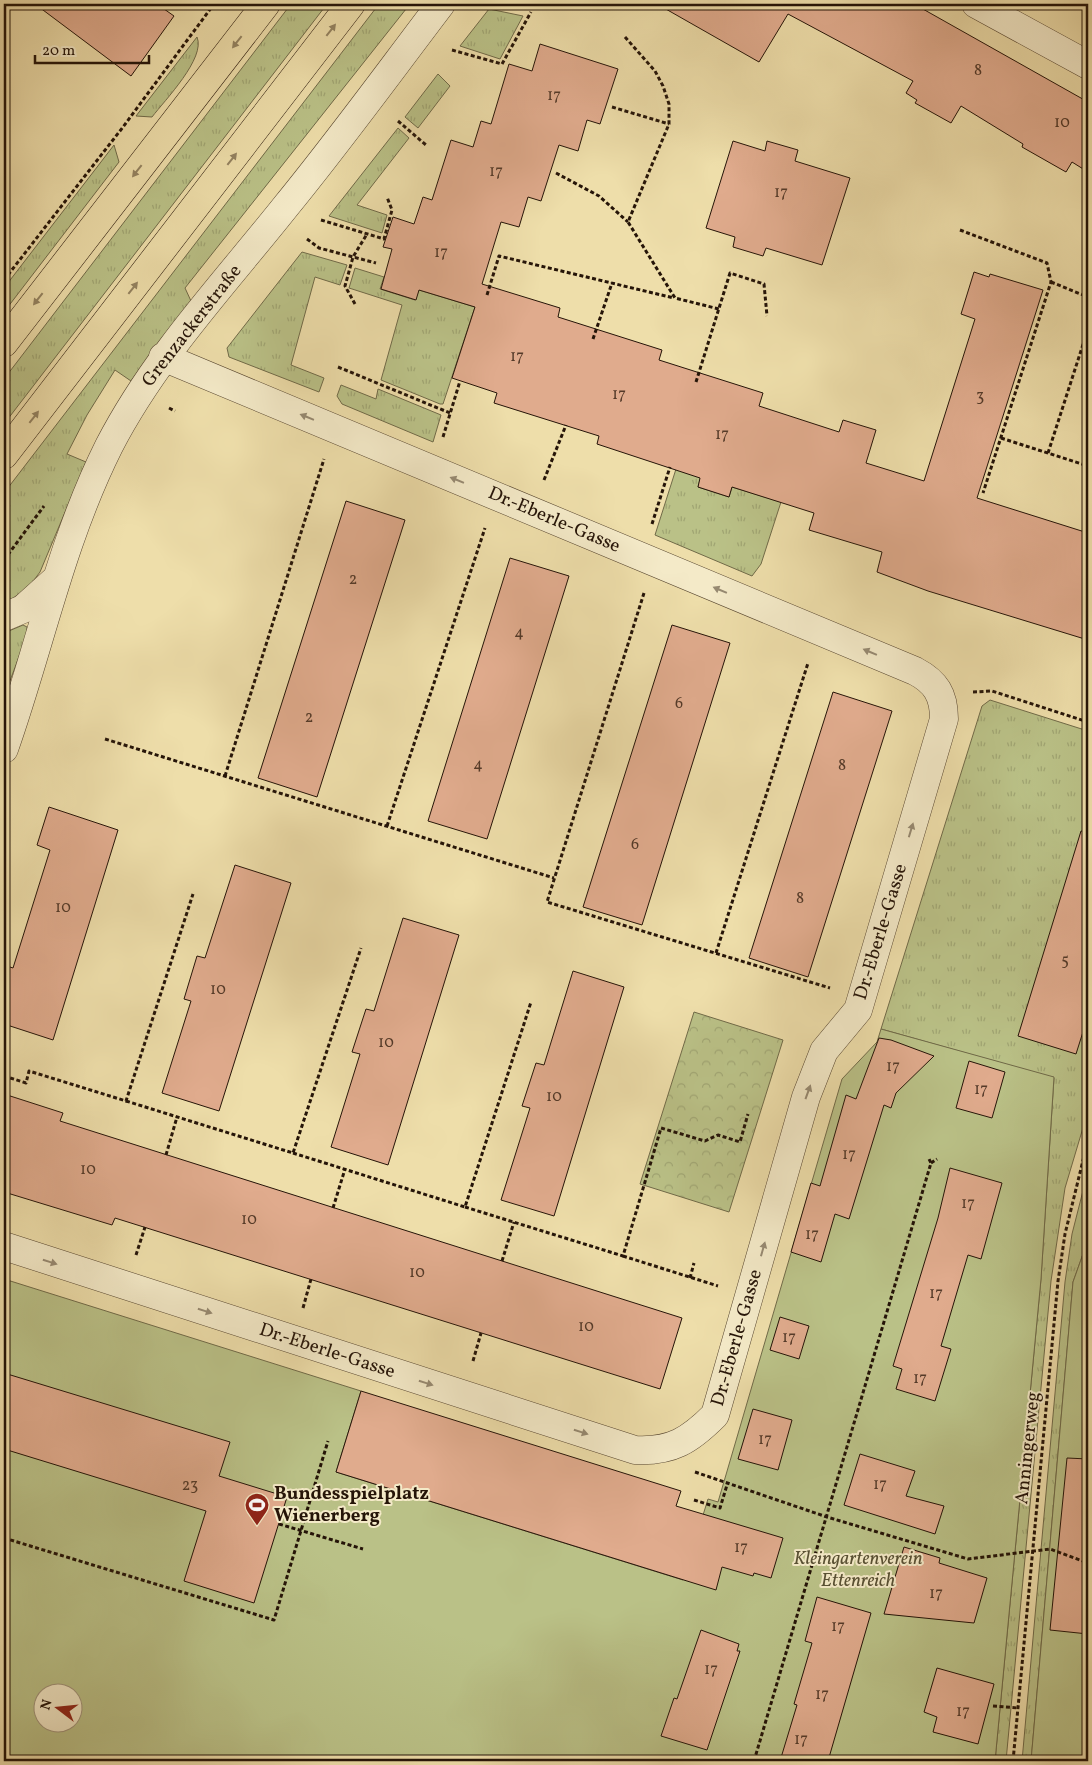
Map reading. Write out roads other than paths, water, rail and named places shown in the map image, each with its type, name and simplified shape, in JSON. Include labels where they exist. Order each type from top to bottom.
[{"type":"main road","points":[[4,344],[266,4]]},
{"type":"main road","points":[[4,455],[352,4]]},
{"type":"street","name":"Grenzackerstraße","points":[[4,749],[54,581],[81,510],[110,446],[140,392],[163,357],[288,204],[441,4]]},
{"type":"street","points":[[976,4],[1088,65]]},
{"type":"street","name":"Dr.-Eberle-Gasse","points":[[4,1246],[635,1450],[655,1451],[676,1446],[697,1434],[715,1416],[806,1097],[824,1050],[858,1010],[944,719],[944,706],[940,692],[930,679],[915,671],[163,357]]},
{"type":"street","points":[[4,617],[23,609],[54,581]]},
{"type":"place","name":"Bundesspielplatz Wienerberg","points":[[257,1526]]},
{"type":"park label","name":"Kleingartenverein Ettenreich","points":[[858,1570]]}]
